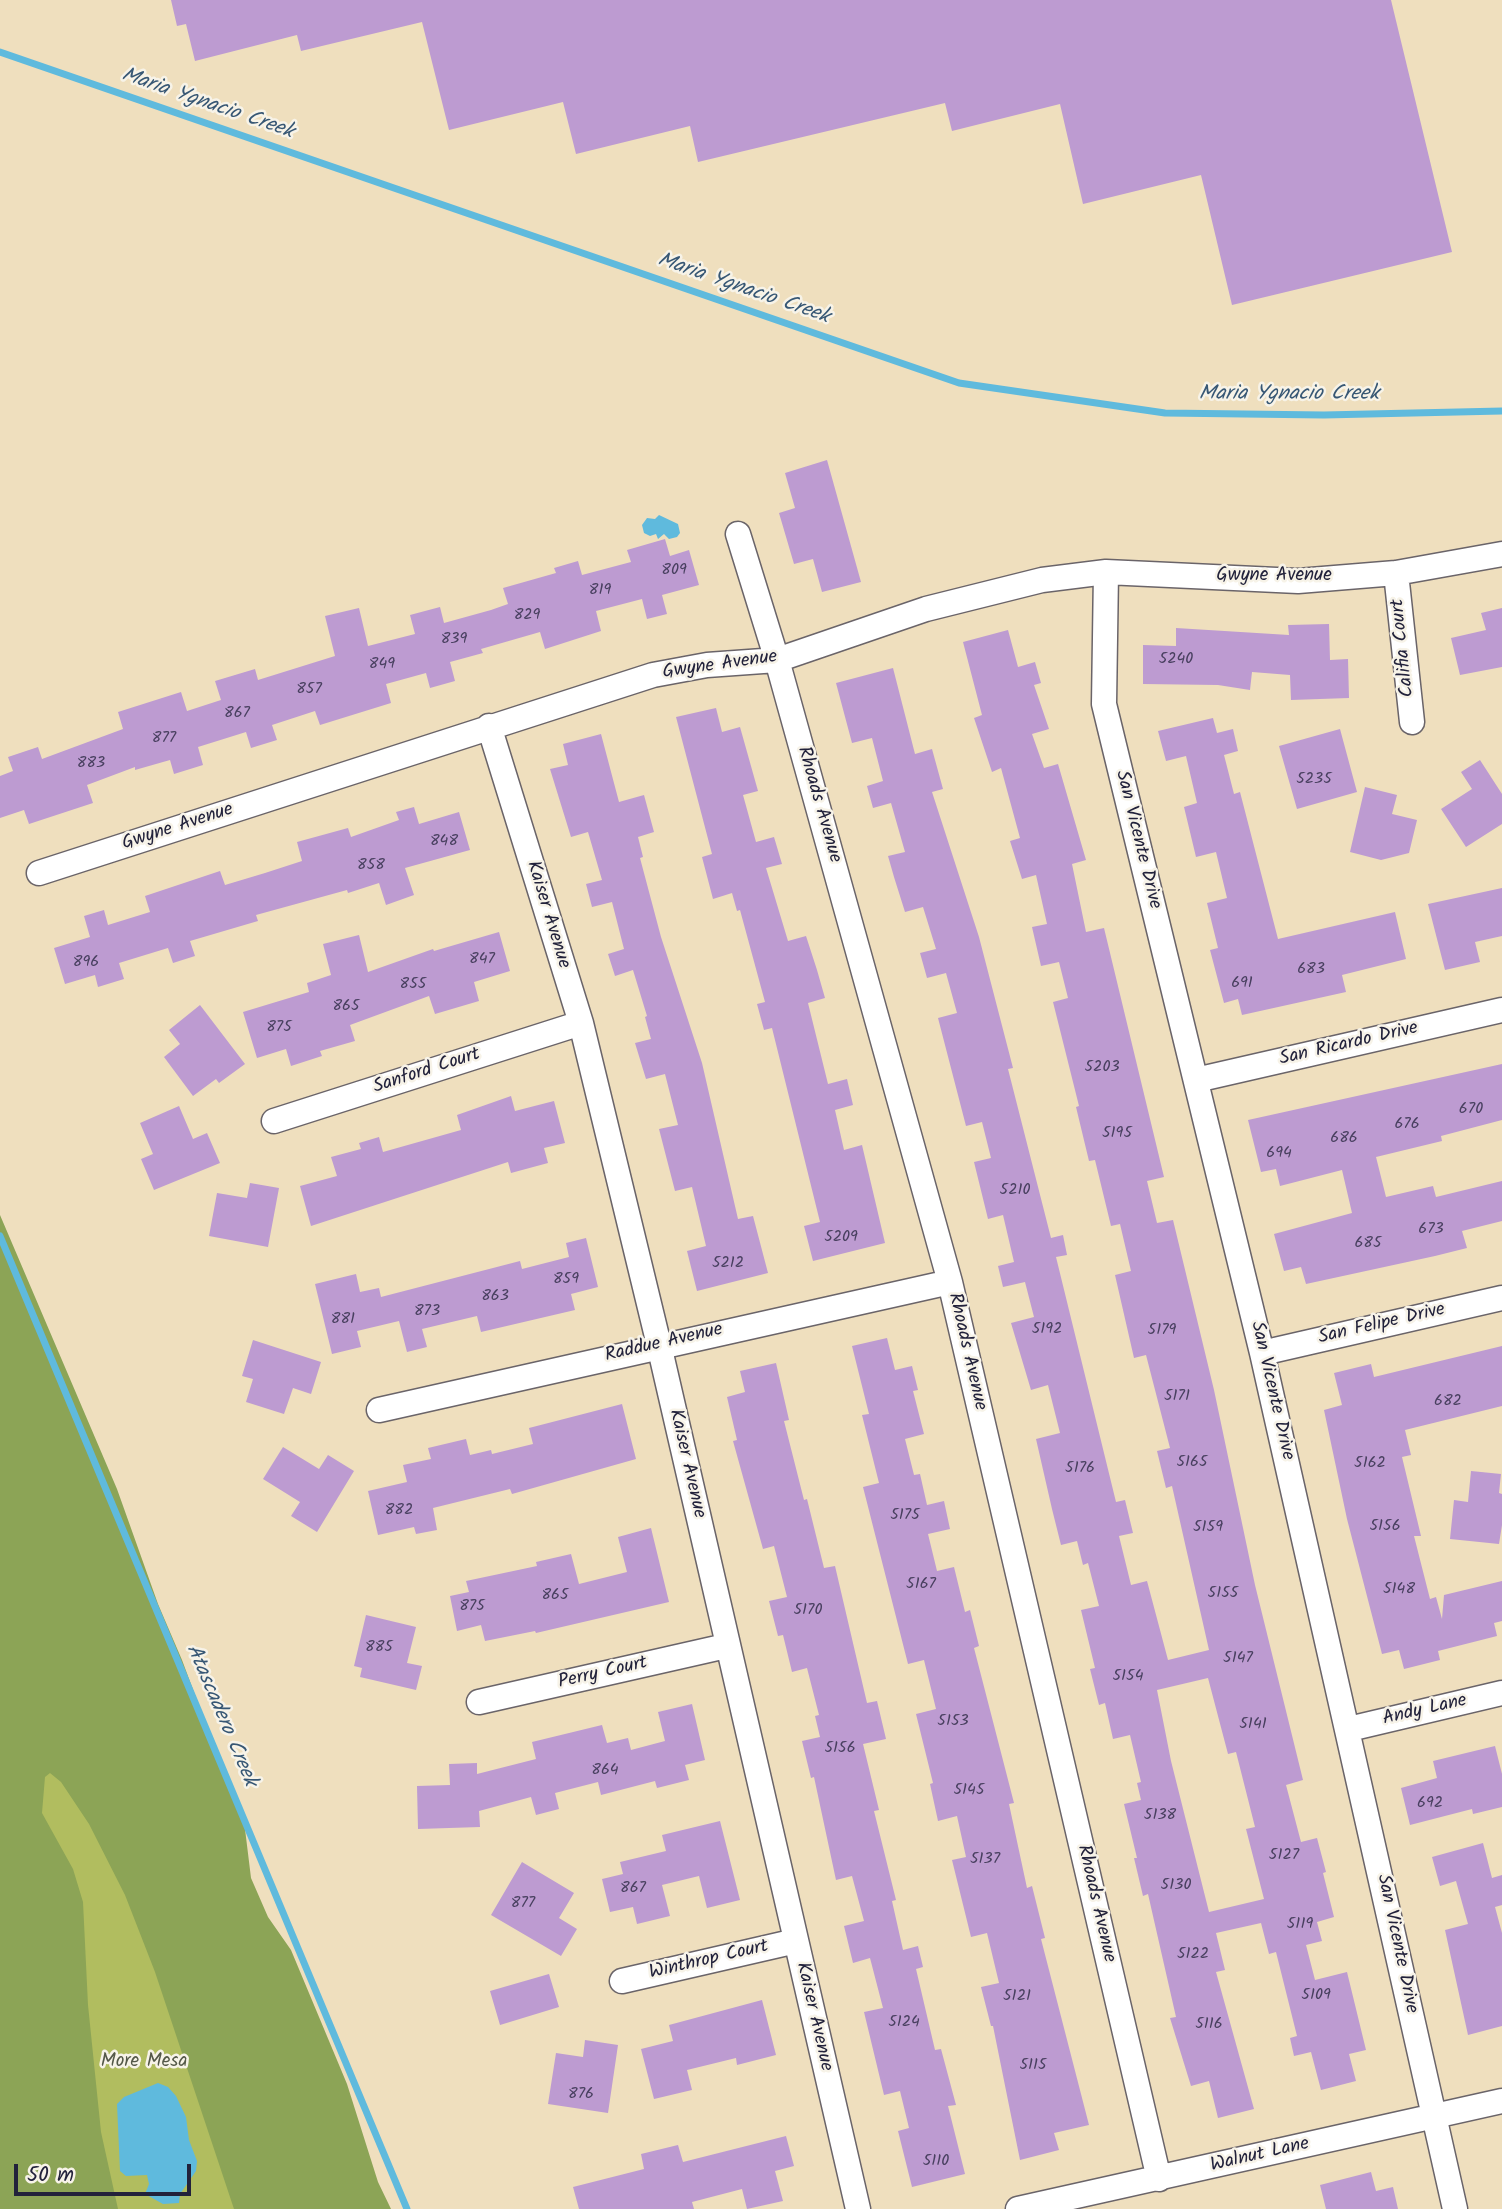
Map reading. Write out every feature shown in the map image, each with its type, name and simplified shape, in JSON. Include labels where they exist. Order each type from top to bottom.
[{"type":"street","name":"Rhoads Avenue","points":[[738,534],[778,660],[950,1282],[1159,2179]]},
{"type":"street","name":"Gwyne Avenue","points":[[39,873],[653,675],[706,665],[778,660],[881,623],[961,599],[1042,580],[1107,572],[1298,580],[1396,573],[1502,554]]},
{"type":"street","name":"San Vicente Drive","points":[[1107,572],[1104,704],[1262,1353],[1349,1729],[1455,2209]]},
{"type":"street","name":"Califia Court","points":[[1396,573],[1412,722]]},
{"type":"street","name":"Kaiser Avenue","points":[[489,726],[580,1023],[659,1345],[726,1646],[858,2209]]},
{"type":"street","name":"San Ricardo Drive","points":[[1196,1080],[1502,1010]]},
{"type":"street","name":"Sanford Court","points":[[274,1121],[580,1023]]},
{"type":"street","name":"Raddue Avenue","points":[[379,1410],[659,1345],[950,1282]]},
{"type":"street","name":"San Felipe Drive","points":[[1262,1353],[1502,1297]]},
{"type":"street","name":"Perry Court","points":[[479,1702],[726,1646]]},
{"type":"street","name":"Andy Lane","points":[[1349,1729],[1502,1693]]},
{"type":"street","name":"Winthrop Court","points":[[622,1981],[796,1941]]},
{"type":"street","name":"Walnut Lane","points":[[1018,2209],[1502,2101]]},
{"type":"green space","name":"More Mesa","points":[[0,1215],[117,1489],[158,1604],[182,1660],[245,1829],[251,1878],[268,1917],[291,1950],[347,2084],[378,2182],[391,2209],[234,2209],[155,1972],[125,1895],[89,1824],[61,1782],[50,1773],[45,1777],[42,1813],[73,1869],[83,1902],[88,2005],[101,2132],[118,2209],[0,2209]]},
{"type":"green space","name":"More Mesa","points":[[0,1326],[359,2209],[0,2209]]},
{"type":"water","points":[[659,515],[678,524],[680,533],[677,537],[669,539],[664,534],[658,539],[656,534],[650,536],[644,533],[642,525],[647,518],[655,519]]},
{"type":"water","points":[[158,2083],[168,2087],[176,2096],[186,2117],[189,2140],[197,2161],[196,2171],[180,2194],[179,2203],[163,2204],[145,2194],[149,2184],[147,2175],[126,2176],[120,2171],[117,2104],[124,2097]]},
{"type":"building","points":[[171,0],[1391,0],[1452,252],[1232,305],[1201,175],[1083,204],[1060,104],[952,131],[945,103],[698,162],[690,126],[576,154],[563,102],[449,130],[422,22],[301,51],[297,35],[195,61],[186,24],[177,26]]},
{"type":"building","points":[[827,460],[861,582],[822,592],[813,559],[794,564],[779,513],[795,508],[785,473]]},
{"type":"building","points":[[665,539],[670,556],[689,550],[699,585],[662,595],[667,614],[647,619],[642,599],[596,611],[601,631],[545,649],[540,632],[481,649],[483,653],[450,662],[455,681],[430,688],[426,673],[386,684],[391,703],[320,725],[315,711],[272,725],[277,740],[251,748],[246,732],[198,747],[203,765],[174,774],[170,760],[135,770],[135,767],[87,785],[93,803],[29,824],[24,810],[0,818],[0,776],[13,771],[8,757],[38,747],[42,759],[123,729],[118,712],[181,692],[187,711],[221,700],[215,681],[255,669],[258,680],[335,656],[325,616],[359,608],[368,646],[415,634],[410,615],[440,607],[444,623],[491,610],[508,604],[503,588],[556,573],[554,568],[578,561],[582,575],[631,562],[627,550]]},
{"type":"building","points":[[1502,608],[1502,667],[1460,675],[1451,638],[1486,630],[1481,613]]},
{"type":"building","points":[[1329,624],[1330,660],[1348,659],[1349,698],[1291,700],[1290,675],[1252,672],[1250,690],[1218,685],[1143,684],[1143,645],[1176,646],[1176,628],[1289,635],[1288,625]]},
{"type":"building","points":[[1008,630],[1018,667],[1035,662],[1041,683],[1034,685],[1049,729],[1032,734],[1044,768],[1058,764],[1086,860],[1072,864],[1086,932],[1104,928],[1164,1177],[1147,1181],[1157,1223],[1173,1220],[1214,1390],[1255,1585],[1303,1780],[1286,1785],[1301,1842],[1317,1838],[1326,1872],[1323,1873],[1334,1917],[1317,1922],[1322,1941],[1306,1945],[1315,1980],[1347,1972],[1366,2050],[1349,2054],[1356,2081],[1321,2090],[1311,2052],[1294,2056],[1290,2038],[1297,2036],[1276,1952],[1269,1954],[1261,1923],[1216,1933],[1225,1970],[1216,1972],[1254,2109],[1218,2118],[1209,2081],[1191,2086],[1170,2018],[1176,2017],[1148,1894],[1143,1896],[1124,1804],[1141,1800],[1137,1783],[1141,1782],[1130,1735],[1113,1739],[1105,1703],[1099,1705],[1090,1669],[1095,1668],[1081,1610],[1099,1606],[1088,1563],[1083,1565],[1077,1541],[1061,1545],[1052,1509],[1036,1439],[1060,1433],[1048,1385],[1031,1390],[1011,1323],[1034,1317],[1025,1282],[1003,1287],[998,1266],[1014,1262],[1003,1215],[988,1219],[974,1162],[991,1158],[982,1122],[966,1126],[938,1018],[957,1013],[946,973],[927,978],[920,953],[936,949],[923,907],[905,912],[894,877],[888,856],[905,852],[891,803],[873,808],[867,786],[883,781],[872,738],[852,743],[836,683],[893,668],[915,754],[932,749],[943,789],[932,792],[979,937],[1013,1068],[1008,1069],[1051,1238],[1063,1235],[1067,1255],[1056,1257],[1116,1502],[1125,1500],[1133,1533],[1119,1536],[1131,1585],[1147,1581],[1168,1660],[1209,1650],[1172,1486],[1166,1488],[1157,1451],[1170,1448],[1146,1355],[1134,1358],[1115,1275],[1131,1271],[1120,1224],[1111,1226],[1095,1160],[1089,1161],[1076,1107],[1079,1106],[1053,1002],[1068,998],[1059,962],[1041,966],[1032,927],[1047,924],[1036,875],[1022,879],[1010,841],[1020,838],[1001,768],[992,772],[974,718],[982,715],[963,642]],"holes":[[[1208,1678],[1228,1754],[1236,1752],[1255,1827],[1246,1829],[1264,1899],[1209,1912],[1171,1761],[1157,1690]]]},
{"type":"building","points":[[716,708],[722,732],[740,727],[758,791],[743,795],[756,842],[774,837],[782,864],[766,868],[788,941],[806,936],[817,970],[825,998],[808,1003],[828,1084],[847,1079],[853,1105],[835,1110],[844,1150],[862,1145],[885,1243],[813,1261],[804,1226],[820,1222],[772,1028],[764,1030],[757,1004],[765,1002],[740,910],[737,911],[732,893],[713,899],[702,857],[712,854],[676,717]]},
{"type":"building","points":[[1213,718],[1217,733],[1233,729],[1238,751],[1224,755],[1234,794],[1240,792],[1278,939],[1395,912],[1406,959],[1342,975],[1346,992],[1242,1015],[1238,999],[1224,1003],[1210,950],[1218,948],[1207,903],[1227,898],[1216,852],[1196,857],[1184,807],[1197,803],[1186,756],[1166,761],[1158,731]]},
{"type":"building","points":[[1340,729],[1357,792],[1297,809],[1279,746]]},
{"type":"building","points":[[601,734],[619,802],[644,795],[654,832],[638,837],[643,857],[640,858],[661,937],[702,1063],[738,1219],[753,1216],[768,1273],[697,1291],[687,1251],[706,1246],[692,1187],[675,1191],[659,1129],[678,1125],[665,1074],[646,1079],[635,1043],[651,1039],[645,1017],[647,1016],[633,970],[615,976],[608,954],[624,949],[612,902],[592,907],[586,884],[602,880],[588,832],[571,837],[550,769],[568,765],[563,744]]},
{"type":"building","points":[[1480,760],[1502,794],[1502,824],[1466,847],[1441,809],[1472,789],[1461,772]]},
{"type":"building","points":[[1365,787],[1397,795],[1392,814],[1417,820],[1409,853],[1381,860],[1350,852]]},
{"type":"building","points":[[414,807],[419,824],[459,812],[470,850],[405,868],[414,895],[386,905],[379,883],[348,893],[347,890],[256,915],[258,921],[190,941],[195,956],[173,963],[168,948],[119,963],[124,979],[98,987],[95,975],[65,984],[54,948],[90,937],[84,916],[104,910],[108,925],[150,912],[145,896],[220,871],[225,885],[302,861],[297,842],[348,828],[351,837],[399,820],[396,812]]},
{"type":"building","points":[[1502,888],[1502,936],[1475,942],[1480,962],[1445,970],[1428,904]]},
{"type":"building","points":[[499,932],[510,971],[474,982],[479,1001],[435,1014],[429,996],[350,1025],[355,1041],[320,1051],[322,1056],[291,1066],[286,1049],[257,1058],[243,1012],[309,992],[307,983],[331,975],[323,944],[359,935],[368,972],[433,949],[434,951]]},
{"type":"building","points":[[200,1005],[245,1064],[219,1083],[216,1079],[193,1096],[164,1057],[180,1044],[169,1030]]},
{"type":"building","points":[[1502,1064],[1502,1120],[1441,1136],[1442,1141],[1376,1157],[1386,1197],[1433,1186],[1436,1197],[1502,1181],[1502,1221],[1462,1231],[1467,1248],[1435,1256],[1306,1284],[1301,1267],[1284,1271],[1274,1234],[1352,1213],[1342,1170],[1280,1186],[1276,1169],[1261,1172],[1248,1120]]},
{"type":"building","points":[[511,1096],[515,1111],[554,1101],[565,1143],[544,1148],[548,1163],[511,1173],[508,1162],[311,1226],[300,1186],[337,1176],[331,1157],[361,1149],[359,1143],[379,1137],[383,1152],[461,1130],[457,1115]]},
{"type":"building","points":[[179,1106],[193,1139],[207,1133],[220,1163],[154,1190],[141,1159],[153,1154],[140,1123]]},
{"type":"building","points":[[250,1183],[279,1188],[268,1247],[209,1236],[217,1193],[247,1198]]},
{"type":"building","points":[[586,1238],[598,1287],[571,1294],[575,1310],[481,1332],[477,1316],[422,1329],[427,1347],[407,1352],[399,1321],[357,1331],[361,1347],[332,1354],[315,1284],[356,1274],[360,1292],[379,1288],[381,1297],[520,1261],[522,1269],[569,1257],[566,1243]]},
{"type":"building","points":[[887,1338],[895,1370],[912,1366],[918,1390],[913,1391],[924,1434],[905,1439],[914,1475],[920,1474],[927,1505],[944,1501],[950,1529],[928,1534],[937,1571],[954,1567],[965,1612],[970,1610],[979,1646],[974,1648],[1014,1803],[1009,1804],[1027,1888],[1032,1886],[1045,1938],[1041,1939],[1089,2125],[1054,2133],[1059,2150],[1020,2160],[993,2026],[981,1987],[999,1983],[987,1933],[971,1937],[952,1860],[966,1857],[957,1816],[938,1821],[930,1784],[933,1783],[916,1714],[936,1709],[924,1660],[908,1664],[863,1487],[879,1483],[862,1415],[869,1414],[852,1346]]},
{"type":"building","points":[[253,1340],[321,1362],[311,1394],[293,1388],[284,1414],[246,1402],[253,1379],[242,1376]]},
{"type":"building","points":[[1502,1346],[1502,1406],[1405,1430],[1411,1455],[1402,1457],[1421,1536],[1414,1536],[1430,1599],[1436,1597],[1442,1619],[1444,1595],[1502,1581],[1502,1621],[1494,1623],[1497,1636],[1438,1651],[1440,1660],[1404,1669],[1399,1650],[1382,1654],[1347,1519],[1324,1410],[1342,1405],[1334,1373],[1371,1364],[1374,1377]]},
{"type":"building","points":[[776,1363],[789,1420],[784,1421],[824,1568],[835,1566],[867,1703],[877,1701],[886,1739],[863,1744],[879,1810],[874,1811],[896,1900],[892,1901],[903,1950],[918,1946],[923,1967],[916,1969],[935,2050],[941,2049],[956,2105],[948,2106],[965,2174],[912,2187],[898,2131],[909,2128],[900,2091],[884,2095],[864,2012],[883,2008],[870,1958],[853,1963],[844,1926],[864,1921],[852,1876],[836,1880],[814,1777],[811,1778],[802,1741],[820,1737],[815,1716],[819,1715],[807,1668],[792,1672],[783,1635],[778,1636],[769,1601],[787,1597],[774,1546],[763,1549],[733,1441],[737,1440],[727,1397],[745,1392],[740,1371]]},
{"type":"building","points":[[622,1404],[636,1459],[512,1494],[510,1489],[433,1508],[437,1530],[416,1534],[414,1527],[378,1535],[368,1491],[407,1482],[403,1465],[431,1459],[428,1448],[466,1439],[470,1455],[491,1450],[492,1454],[533,1444],[529,1428]]},
{"type":"building","points":[[283,1447],[319,1469],[328,1455],[354,1471],[317,1532],[291,1516],[300,1502],[263,1479]]},
{"type":"building","points":[[1471,1471],[1501,1474],[1499,1493],[1502,1494],[1502,1525],[1499,1544],[1450,1539],[1454,1500],[1468,1502]]},
{"type":"building","points":[[651,1528],[669,1602],[536,1633],[535,1631],[485,1641],[481,1625],[457,1631],[450,1596],[469,1592],[466,1581],[537,1566],[536,1562],[571,1554],[579,1584],[627,1572],[618,1537]]},
{"type":"building","points":[[366,1615],[416,1627],[407,1663],[422,1666],[416,1690],[360,1677],[362,1668],[354,1666]]},
{"type":"building","points":[[692,1704],[705,1760],[685,1765],[689,1780],[657,1788],[655,1781],[601,1795],[598,1782],[555,1793],[559,1809],[536,1815],[531,1797],[479,1811],[480,1827],[418,1829],[417,1786],[450,1785],[449,1764],[477,1763],[477,1774],[536,1759],[532,1742],[602,1725],[607,1743],[628,1738],[631,1750],[665,1741],[658,1712]]},
{"type":"building","points":[[1495,1746],[1502,1774],[1502,1807],[1473,1814],[1472,1809],[1410,1825],[1401,1788],[1437,1778],[1433,1761]]},
{"type":"building","points":[[720,1821],[740,1900],[707,1908],[699,1876],[662,1885],[670,1916],[637,1924],[633,1907],[610,1912],[602,1879],[623,1874],[620,1862],[666,1851],[662,1835]]},
{"type":"building","points":[[1483,1843],[1492,1878],[1502,1875],[1502,1905],[1495,1907],[1502,1933],[1502,2026],[1468,2035],[1445,1930],[1468,1924],[1456,1881],[1440,1886],[1432,1857]]},
{"type":"building","points":[[522,1862],[574,1893],[559,1918],[577,1929],[561,1956],[491,1915]]},
{"type":"building","points":[[549,1974],[559,2007],[500,2025],[490,1991]]},
{"type":"building","points":[[762,2000],[776,2055],[737,2065],[736,2058],[687,2070],[692,2090],[654,2099],[641,2049],[673,2041],[669,2025]]},
{"type":"building","points":[[585,2040],[618,2045],[608,2113],[548,2104],[556,2053],[583,2057]]},
{"type":"building","points":[[786,2136],[794,2166],[775,2171],[783,2201],[747,2209],[742,2189],[692,2202],[694,2209],[579,2209],[573,2187],[644,2169],[641,2154],[678,2145],[683,2162]]},
{"type":"building","points":[[1371,2172],[1376,2191],[1393,2187],[1398,2209],[1326,2209],[1320,2185]]},
{"type":"waterway","name":"Maria Ygnacio Creek","points":[[0,52],[959,383],[1165,413],[1324,415],[1502,411]]},
{"type":"waterway","name":"Atascadero Creek","points":[[0,1236],[407,2209]]}]
